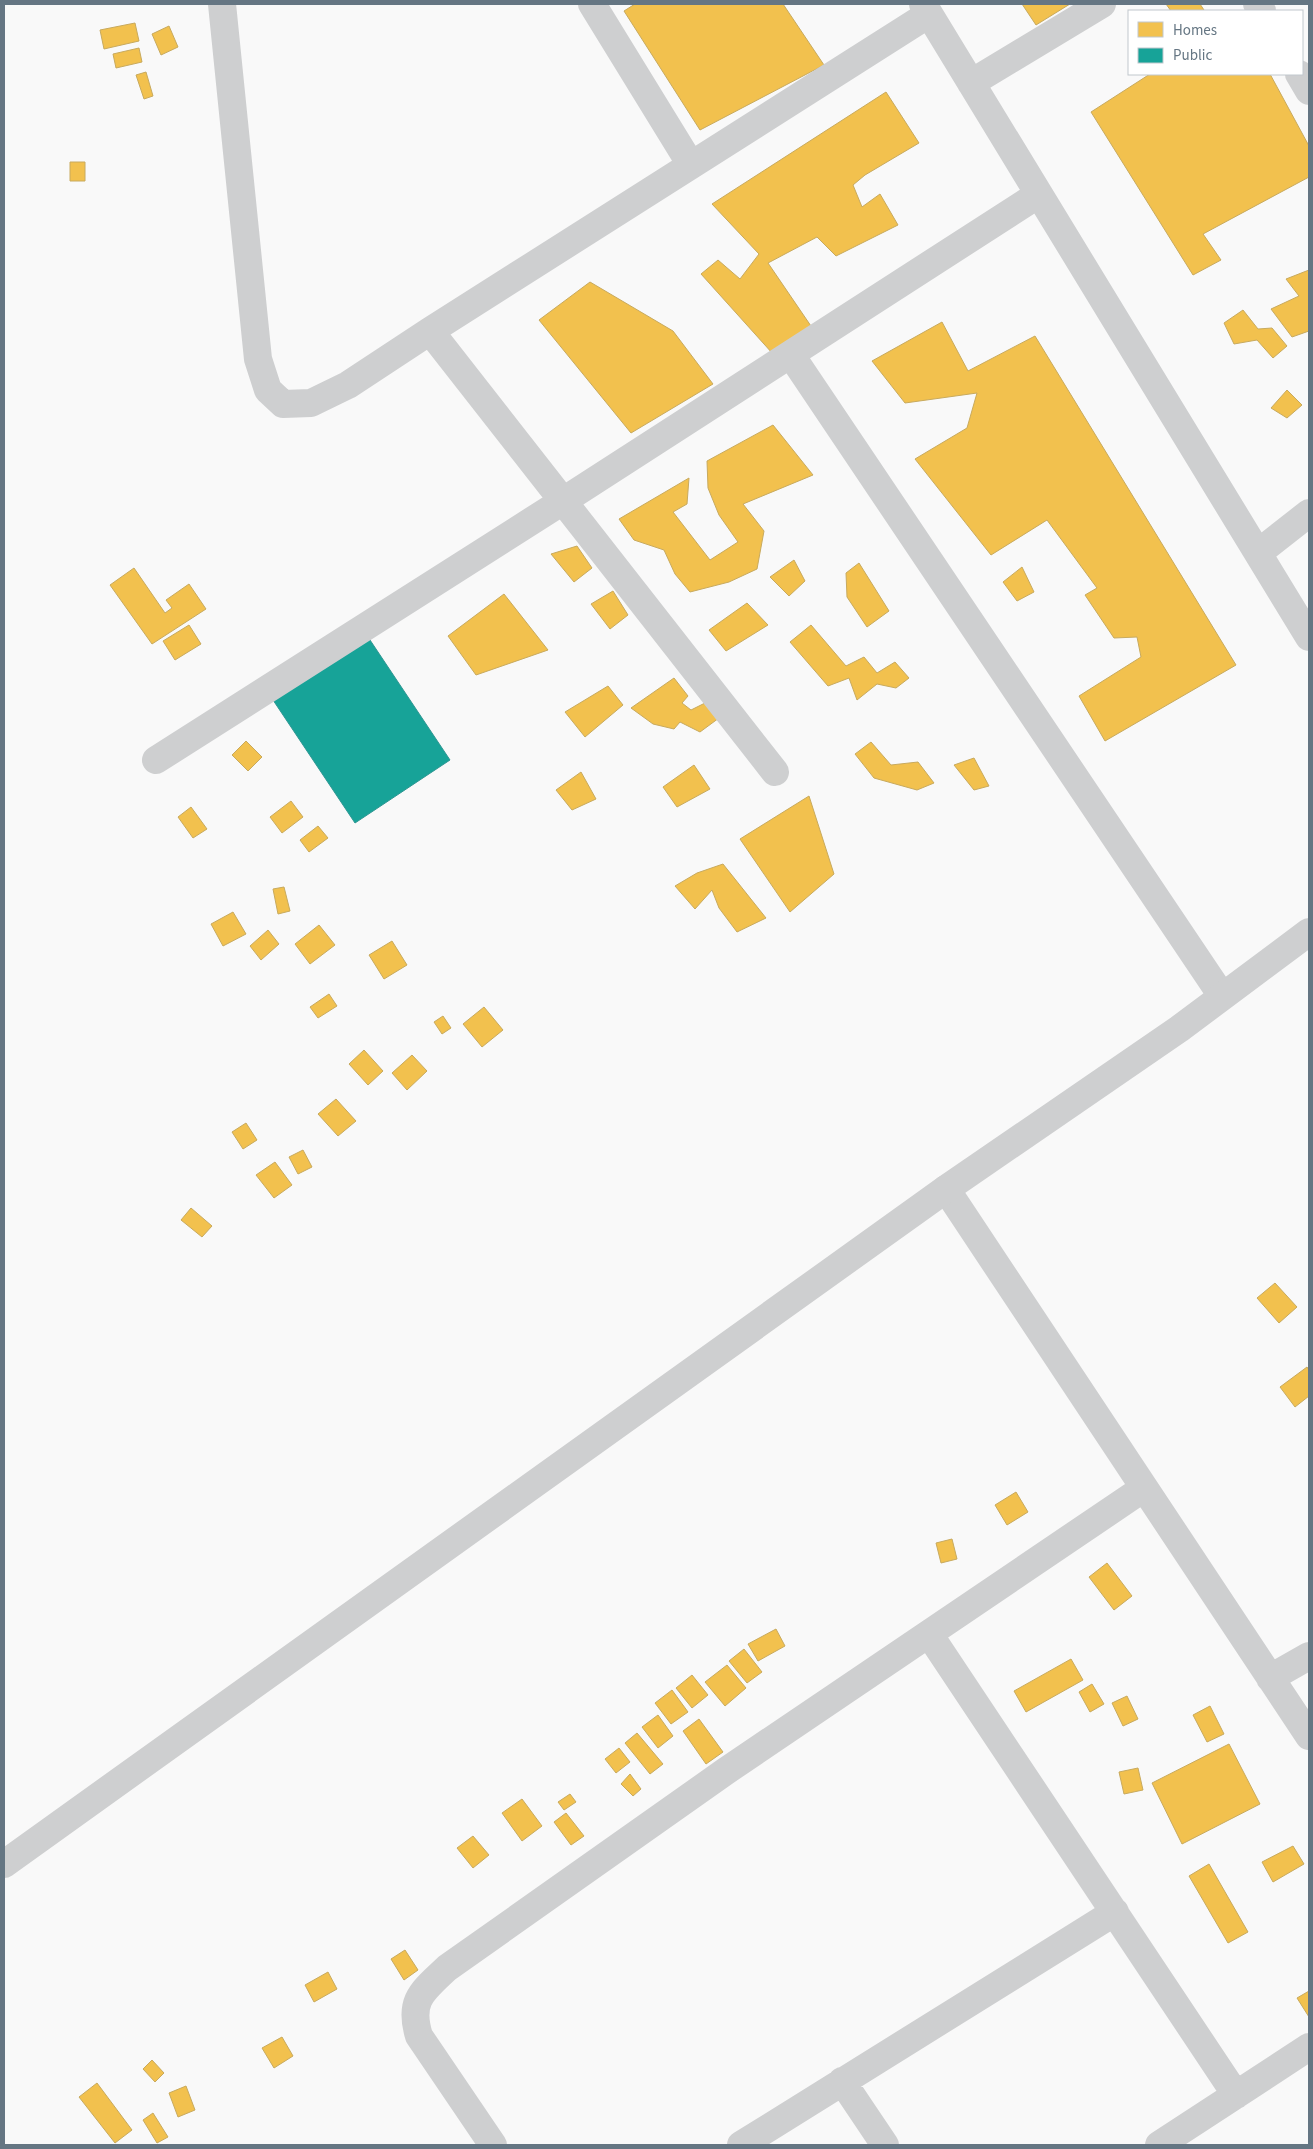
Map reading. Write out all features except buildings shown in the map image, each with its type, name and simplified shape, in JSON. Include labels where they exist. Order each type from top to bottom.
[{"type":"street","points":[[222,4],[258,359],[268,390],[283,404],[311,403],[348,385],[691,165],[926,9],[1309,637]]},
{"type":"street","points":[[592,4],[691,165]]},
{"type":"street","points":[[971,83],[1102,4]]},
{"type":"street","points":[[1300,75],[1309,92]]},
{"type":"street","points":[[156,760],[563,501],[1039,194]]},
{"type":"street","points":[[430,331],[775,772]]},
{"type":"street","points":[[791,354],[1222,996]]},
{"type":"street","points":[[1258,553],[1309,513]]},
{"type":"street","points":[[4,1864],[946,1189],[1178,1029],[1309,932]]},
{"type":"street","points":[[946,1189],[1309,1736]]},
{"type":"street","points":[[492,2145],[419,2036],[414,2020],[415,2009],[422,1993],[447,1968],[726,1771],[1144,1488]]},
{"type":"street","points":[[929,1634],[1236,2095]]},
{"type":"street","points":[[1270,1678],[1309,1656]]},
{"type":"street","points":[[741,2145],[1115,1912]]},
{"type":"street","points":[[1159,2145],[1309,2047]]},
{"type":"street","points":[[842,2081],[885,2145]]}]
